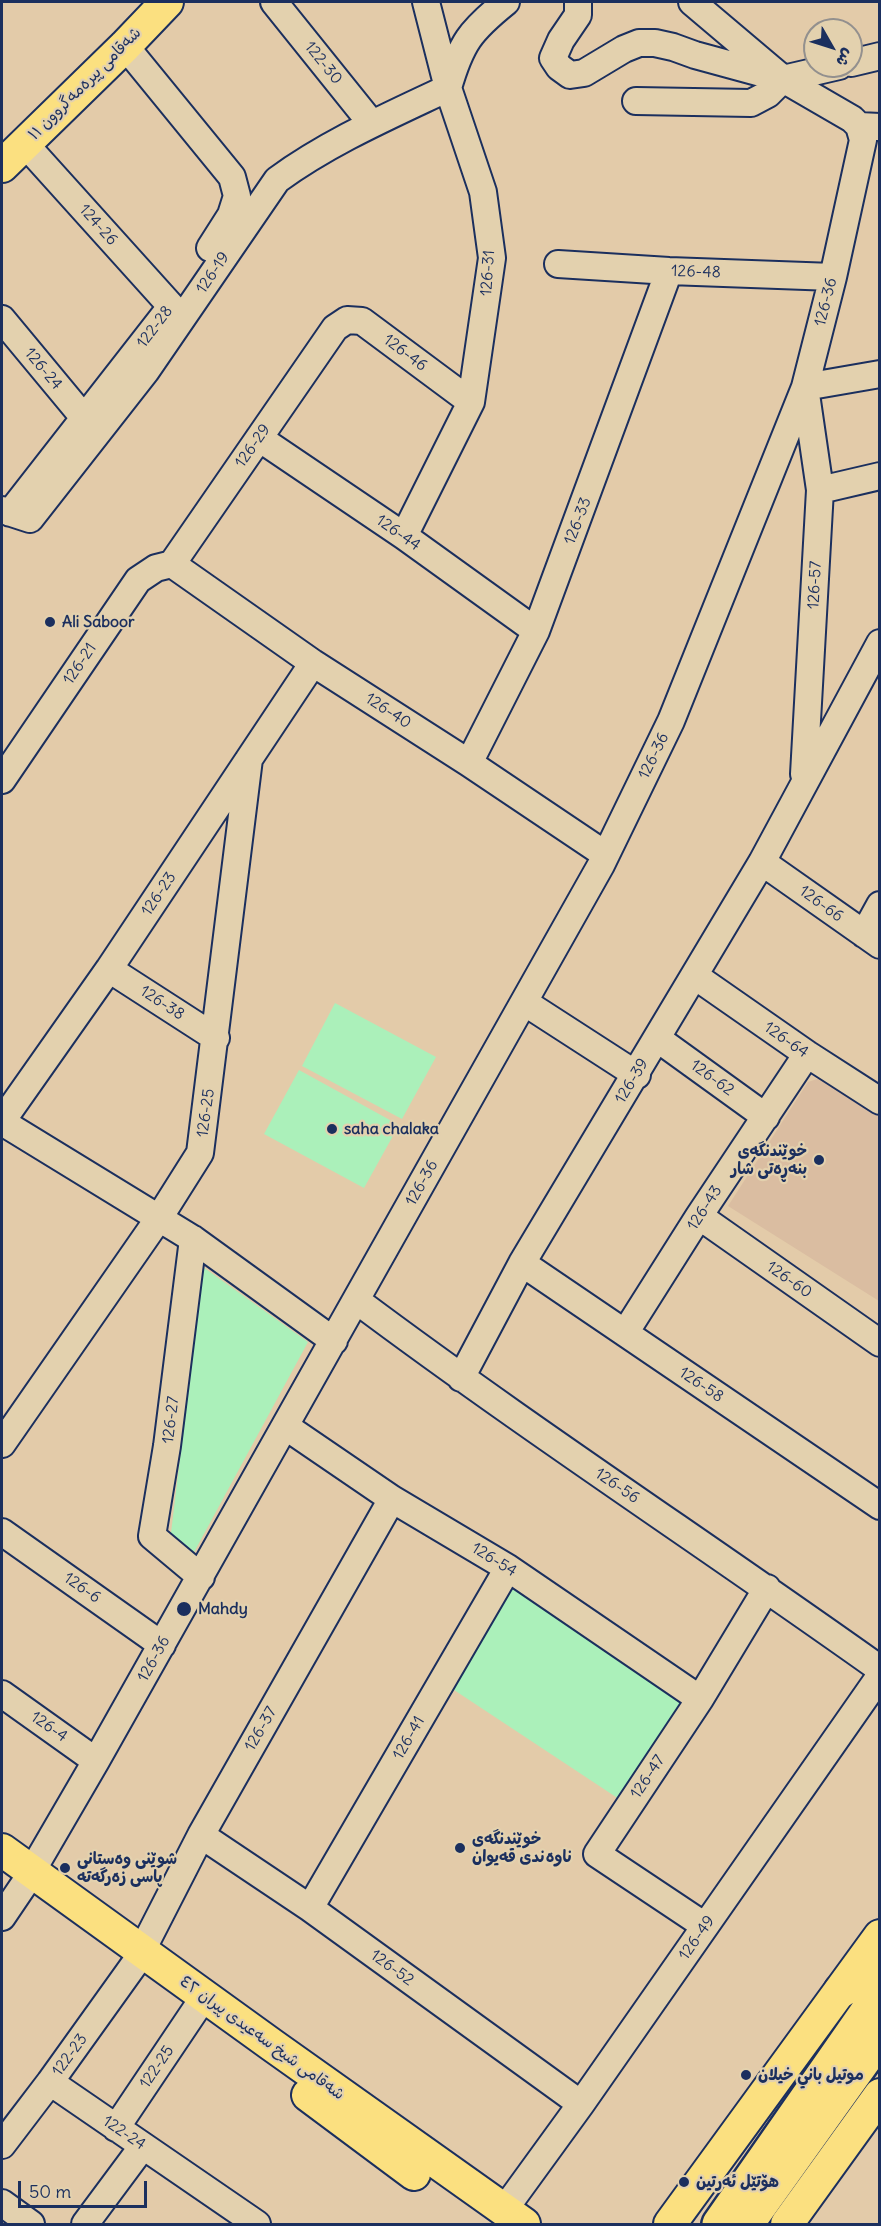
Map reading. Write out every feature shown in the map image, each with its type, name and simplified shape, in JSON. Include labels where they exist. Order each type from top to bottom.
[{"type":"highway","points":[[841,1991],[879,1965]]},
{"type":"highway","points":[[719,2224],[879,1993]]},
{"type":"highway","points":[[747,2224],[879,2038]]},
{"type":"main road","name":"شەقامی پیرەمەگروون ١١","points":[[2,166],[13,143],[145,2]]},
{"type":"main road","name":"شەقامی پیرەمەگروون ١١","points":[[13,143],[125,46],[166,2]]},
{"type":"main road","name":"شەقامی شیخ سەعیدی پیران ٤٢","points":[[2,1850],[19,1873],[269,2050],[515,2216],[549,2224]]},
{"type":"main road","points":[[670,2224],[879,1936]]},
{"type":"main road","name":"شەقامی شیخ سەعیدی پیران ٤٢","points":[[139,1956],[198,2006],[269,2050]]},
{"type":"main road","points":[[269,2050],[327,2111],[486,2224]]},
{"type":"main road","points":[[788,2224],[879,2095]]},
{"type":"main road","points":[[807,2224],[815,2185]]},
{"type":"street","name":"122-30","points":[[274,2],[372,124]]},
{"type":"street","name":"126-31","points":[[404,536],[471,402],[492,258],[483,192],[448,88],[426,2]]},
{"type":"street","points":[[448,88],[465,42],[477,25],[506,2]]},
{"type":"street","points":[[578,2],[578,15],[561,40],[553,58],[559,67],[570,75],[584,73],[624,49],[639,43],[655,43],[783,79],[803,74]]},
{"type":"street","points":[[692,2],[783,79],[869,127]]},
{"type":"street","name":"122-28","points":[[14,514],[171,306],[231,215],[237,196],[232,177],[125,46]]},
{"type":"street","points":[[863,60],[879,56]]},
{"type":"street","points":[[636,101],[751,103],[768,94],[783,79]]},
{"type":"street","name":"126-19","points":[[14,514],[146,372],[277,180],[302,162],[372,124],[448,88]]},
{"type":"street","name":"126-36","points":[[2,1917],[19,1873],[96,1761],[524,1002],[606,855],[671,721],[805,387],[833,277],[863,140],[869,127]]},
{"type":"street","name":"124-26","points":[[13,143],[171,306]]},
{"type":"street","name":"126-48","points":[[558,264],[669,272],[833,277]]},
{"type":"street","name":"126-33","points":[[469,763],[536,631],[669,272]]},
{"type":"street","name":"126-24","points":[[2,319],[85,419]]},
{"type":"street","name":"126-46","points":[[335,328],[347,320],[362,321],[471,402]]},
{"type":"street","name":"126-29","points":[[171,564],[335,328]]},
{"type":"street","points":[[805,387],[879,374]]},
{"type":"street","name":"126-57","points":[[803,784],[820,490],[805,387]]},
{"type":"street","name":"126-44","points":[[259,438],[404,536],[536,631]]},
{"type":"street","points":[[820,490],[879,476]]},
{"type":"street","name":"126-40","points":[[171,564],[313,663],[469,763],[606,855]]},
{"type":"street","name":"126-21","points":[[2,780],[138,580],[156,568],[171,564]]},
{"type":"street","name":"126-39","points":[[461,1378],[522,1263],[762,862],[879,643]]},
{"type":"street","name":"126-23","points":[[2,1121],[109,969],[313,663]]},
{"type":"street","name":"126-25","points":[[2,1444],[159,1218],[200,1153],[249,759]]},
{"type":"street","name":"126-66","points":[[762,862],[872,940]]},
{"type":"street","points":[[872,940],[879,906]]},
{"type":"street","name":"126-38","points":[[109,969],[216,1038]]},
{"type":"street","name":"126-64","points":[[695,976],[879,1101]]},
{"type":"street","points":[[524,1002],[637,1074]]},
{"type":"street","name":"126-62","points":[[658,1039],[766,1117]]},
{"type":"street","name":"126-43","points":[[625,1333],[699,1216],[807,1054]]},
{"type":"street","points":[[2,1121],[193,1239],[334,1341]]},
{"type":"street","name":"126-60","points":[[699,1216],[879,1344]]},
{"type":"street","name":"126-27","points":[[193,1239],[167,1446],[152,1536],[201,1577]]},
{"type":"street","name":"126-58","points":[[522,1263],[879,1506]]},
{"type":"street","name":"126-56","points":[[356,1300],[461,1378],[767,1588],[879,1669]]},
{"type":"street","name":"126-54","points":[[285,1426],[392,1499],[508,1568],[700,1698]]},
{"type":"street","name":"126-37","points":[[139,1956],[201,1835],[392,1499]]},
{"type":"street","name":"126-6","points":[[2,1532],[162,1645]]},
{"type":"street","name":"126-41","points":[[310,1908],[508,1568]]},
{"type":"street","name":"126-47","points":[[705,1926],[597,1854],[700,1698],[767,1588]]},
{"type":"street","name":"126-49","points":[[515,2216],[581,2104],[879,1676]]},
{"type":"street","name":"126-4","points":[[2,1694],[96,1761]]},
{"type":"street","name":"126-52","points":[[201,1835],[310,1908],[581,2104]]},
{"type":"street","name":"122-23","points":[[2,2145],[50,2082],[139,1956]]},
{"type":"street","name":"122-25","points":[[116,2128],[198,2006]]},
{"type":"street","name":"122-24","points":[[50,2082],[257,2224]]},
{"type":"street","points":[[86,2224],[143,2146]]},
{"type":"street","points":[[2,2204],[31,2224]]},
{"type":"shaded area","name":"خوێندنگەی بنەڕەتی شار","points":[[823,1077],[879,1113],[879,1301],[728,1206],[808,1082]]},
{"type":"green space","name":"saha chalaka","points":[[335,1003],[436,1057],[402,1119],[302,1066]]},
{"type":"green space","name":"saha chalaka","points":[[299,1070],[399,1125],[364,1188],[264,1134]]},
{"type":"green space","points":[[203,1267],[308,1342],[192,1556],[170,1541]]},
{"type":"green space","points":[[513,1584],[684,1702],[622,1801],[448,1686]]},
{"type":"place","name":"Ali Saboor","points":[[50,622]]},
{"type":"place","name":"saha chalaka","points":[[332,1129]]},
{"type":"place","name":"خوێندنگەی بنەڕەتی شار","points":[[819,1160]]},
{"type":"place","name":"Mahdy","points":[[184,1609]]},
{"type":"place","name":"خوێندنگەی ناوەندی قەیوان","points":[[460,1848]]},
{"type":"place","name":"شوێنی وەستانی پاسی زەرگەتە","points":[[65,1868]]},
{"type":"place","name":"موتيل باني خيلان","points":[[746,2075]]},
{"type":"place","name":"هۆتێل ئەرتین","points":[[684,2182]]}]
